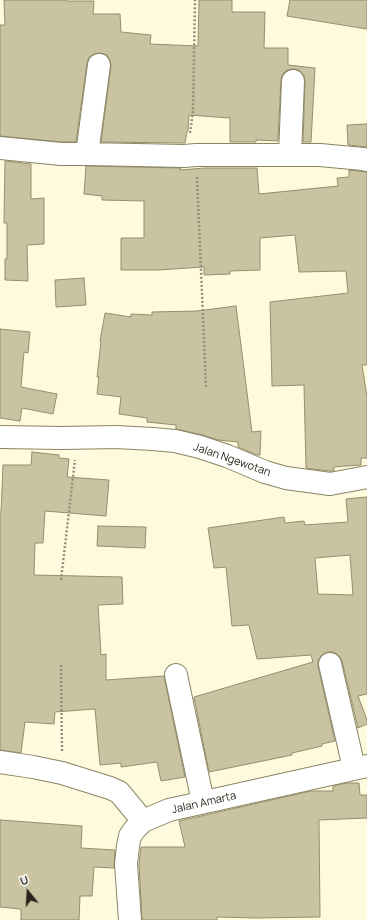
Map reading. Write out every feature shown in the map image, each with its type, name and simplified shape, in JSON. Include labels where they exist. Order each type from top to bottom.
[{"type":"street","points":[[87,154],[99,64]]},
{"type":"street","points":[[290,155],[293,81]]},
{"type":"street","points":[[0,148],[61,154],[190,156],[320,155],[367,160]]},
{"type":"street","name":"Jalan Ngewotan","points":[[0,436],[62,438],[116,437],[175,441],[200,447],[227,456],[265,472],[286,478],[330,484],[367,476]]},
{"type":"street","points":[[330,664],[361,767]]},
{"type":"street","points":[[176,675],[203,802]]},
{"type":"street","points":[[0,762],[62,774],[110,788],[119,792],[143,821]]},
{"type":"street","name":"Jalan Amarta","points":[[130,920],[126,864],[128,846],[130,836],[143,821],[169,810],[361,767]]},
{"type":"path","points":[[195,0],[193,111],[190,156],[206,387]]},
{"type":"path","points":[[62,580],[78,438]]},
{"type":"path","points":[[61,665],[62,774]]},
{"type":"building","points":[[4,0],[94,1],[93,14],[120,14],[121,32],[151,35],[150,44],[198,46],[199,0],[232,0],[232,12],[265,12],[264,48],[288,48],[288,65],[315,68],[311,142],[303,142],[304,76],[299,70],[293,69],[287,70],[282,75],[278,141],[256,140],[256,142],[230,142],[230,118],[189,115],[188,131],[185,143],[101,142],[111,66],[107,55],[100,53],[89,57],[87,63],[76,142],[0,136],[0,25],[5,25]]},
{"type":"building","points":[[290,0],[367,0],[367,29],[287,16]]},
{"type":"building","points":[[367,124],[367,147],[348,145],[347,125]]},
{"type":"building","points":[[5,161],[31,164],[31,199],[44,198],[44,244],[27,245],[28,281],[5,280],[5,259],[7,259],[7,223],[4,223]]},
{"type":"building","points":[[86,166],[181,168],[180,170],[205,168],[257,168],[259,194],[338,186],[337,178],[349,177],[349,170],[367,172],[367,365],[362,365],[367,397],[367,458],[361,458],[361,465],[334,467],[334,471],[306,468],[304,385],[272,386],[270,302],[348,293],[346,271],[299,272],[295,235],[260,238],[260,270],[230,271],[230,274],[204,275],[204,267],[158,270],[121,270],[121,238],[144,238],[144,201],[102,200],[102,196],[84,194]]},
{"type":"building","points":[[84,278],[86,305],[56,307],[55,280]]},
{"type":"building","points":[[236,306],[252,432],[261,431],[260,455],[238,447],[238,442],[218,440],[176,429],[176,425],[147,422],[147,418],[119,414],[121,397],[97,394],[100,341],[105,313],[131,317],[131,314],[152,315],[152,312],[197,311]]},
{"type":"building","points":[[0,329],[30,332],[28,353],[24,352],[21,387],[57,394],[53,414],[22,408],[20,421],[0,418]]},
{"type":"building","points":[[32,452],[59,455],[59,458],[69,459],[67,477],[109,480],[106,516],[45,511],[43,543],[35,543],[34,575],[122,577],[123,604],[98,605],[101,655],[106,654],[106,680],[164,676],[185,777],[161,781],[157,762],[121,767],[121,763],[100,765],[95,709],[55,712],[54,724],[25,722],[21,753],[0,750],[0,512],[3,465],[31,465]]},
{"type":"building","points":[[367,497],[367,694],[358,696],[367,720],[367,724],[358,728],[342,661],[334,652],[327,652],[318,660],[318,666],[335,741],[322,744],[322,746],[292,753],[292,755],[209,772],[194,697],[313,662],[311,655],[257,659],[249,625],[232,626],[226,567],[214,568],[208,528],[284,517],[285,523],[304,521],[305,525],[348,522],[346,499]],"holes":[[[350,555],[353,595],[318,594],[315,558]]]},
{"type":"building","points":[[98,526],[146,527],[145,548],[97,546]]},
{"type":"building","points":[[346,783],[359,783],[360,795],[367,795],[367,818],[319,820],[320,917],[217,917],[217,920],[142,920],[139,864],[141,847],[185,847],[179,821],[311,791],[333,791],[333,786]]},
{"type":"building","points":[[0,820],[82,826],[81,848],[115,850],[114,868],[94,867],[92,896],[80,896],[79,920],[21,920],[21,909],[0,907]]}]
